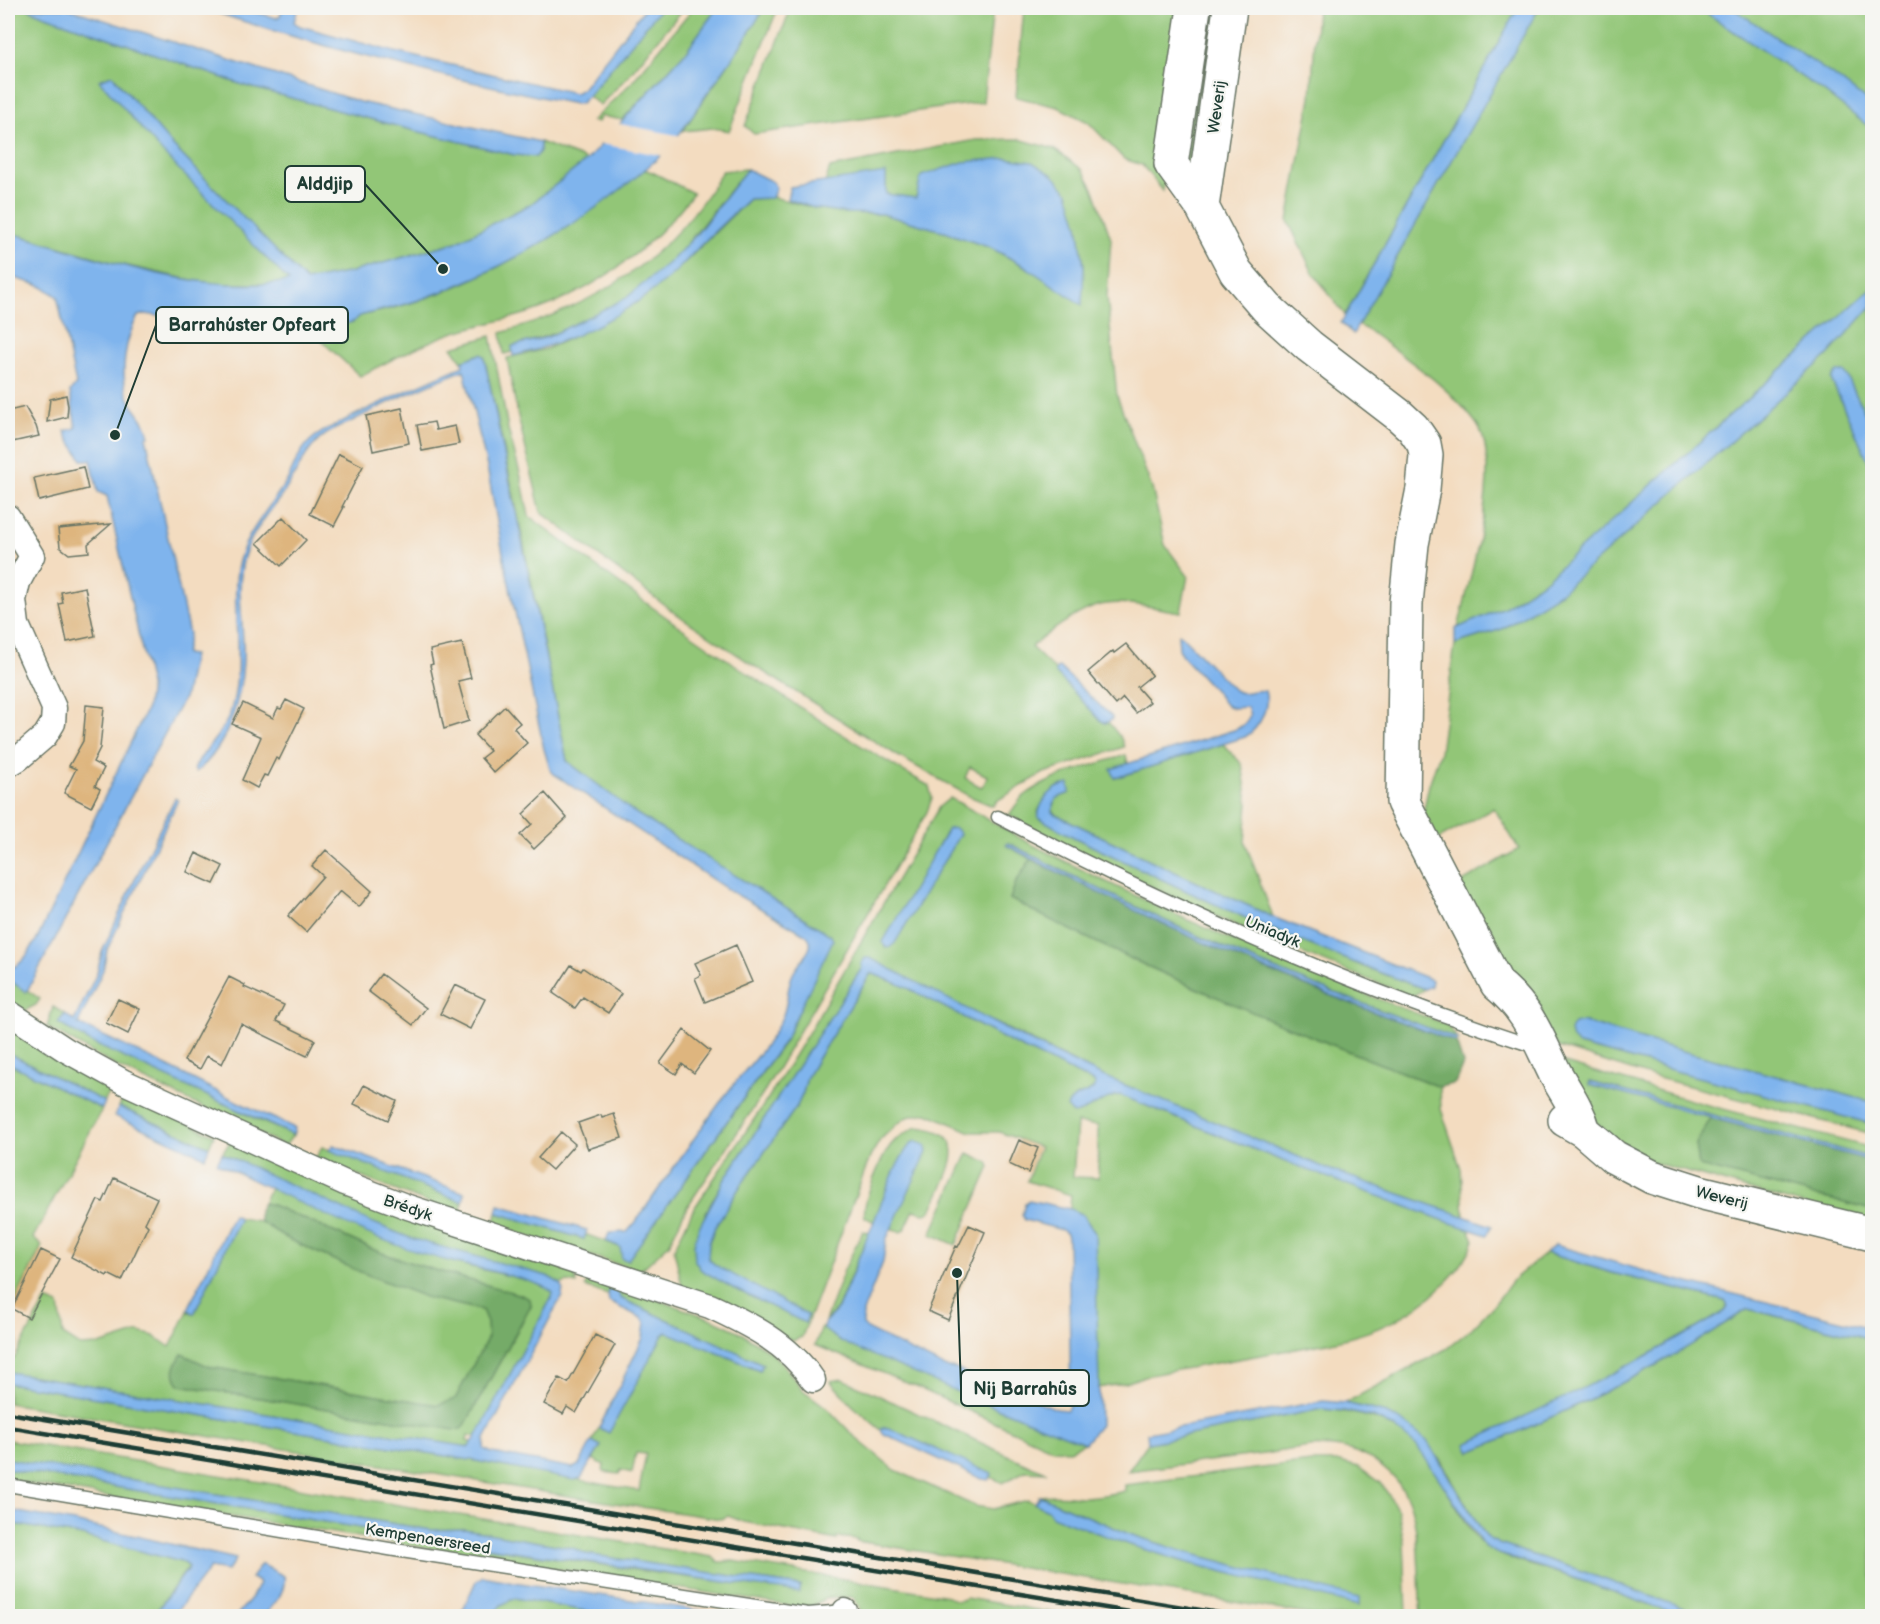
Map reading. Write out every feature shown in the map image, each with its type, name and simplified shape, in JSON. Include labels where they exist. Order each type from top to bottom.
[{"type":"street","points":[[1194,8],[1171,164],[1202,207]]},
{"type":"street","name":"Weverij","points":[[1230,8],[1202,207],[1236,272],[1268,308],[1316,352],[1400,416],[1413,428],[1424,444],[1426,468],[1412,544],[1406,603],[1403,802],[1497,984],[1498,1001],[1504,1019],[1555,1072],[1579,1112],[1584,1131],[1614,1157],[1652,1177],[1872,1234]]},
{"type":"street","points":[[8,517],[32,556],[18,582],[14,600],[17,626],[54,708],[53,723],[45,736],[8,765]]},
{"type":"street","name":"Brédyk","points":[[8,1012],[66,1050],[124,1082],[345,1183],[408,1207],[710,1306],[742,1321],[775,1341],[796,1358],[813,1380]]},
{"type":"lane","name":"Uniadyk","points":[[998,817],[1118,878],[1240,935],[1365,986],[1532,1046]]},
{"type":"lane","name":"Kempenaersreed","points":[[8,1485],[395,1550],[808,1614],[846,1614]]},
{"type":"green space","points":[[8,8],[26,8],[246,86],[412,130],[515,155],[540,151],[540,142],[587,160],[531,204],[456,242],[352,272],[306,281],[172,145],[112,75],[100,80],[290,281],[273,284],[209,284],[119,264],[8,232]]},
{"type":"green space","points":[[661,8],[684,8],[628,76],[600,105],[588,96]]},
{"type":"green space","points":[[693,8],[717,8],[687,50],[622,120],[601,116],[598,122],[592,121],[632,82]]},
{"type":"green space","points":[[764,8],[778,8],[729,131],[713,128],[683,131],[745,40]]},
{"type":"green space","points":[[791,8],[993,8],[983,102],[754,134],[745,126]]},
{"type":"green space","points":[[1024,8],[1189,8],[1163,191],[1142,165],[1124,159],[1088,122],[1058,107],[1016,97]]},
{"type":"green space","points":[[1201,8],[1213,8],[1190,169],[1180,159]]},
{"type":"green space","points":[[1317,8],[1518,8],[1345,315],[1313,273],[1288,221],[1311,97]]},
{"type":"green space","points":[[1539,8],[1699,8],[1824,92],[1872,129],[1872,288],[1543,582],[1505,607],[1458,628],[1482,523],[1487,465],[1484,441],[1476,423],[1465,409],[1440,385],[1412,362],[1358,325]]},
{"type":"green space","points":[[1732,8],[1872,8],[1872,105],[1840,80]]},
{"type":"green space","points":[[1019,139],[1054,149],[1083,170],[1094,190],[1111,239],[1107,297],[1117,396],[1152,488],[1165,545],[1188,576],[1181,612],[1125,604],[1098,606],[1067,621],[1031,647],[1100,720],[1109,723],[1121,738],[1124,747],[1044,773],[998,800],[993,806],[969,796],[898,756],[753,665],[675,613],[541,512],[517,412],[507,358],[546,349],[579,334],[646,296],[674,273],[749,199],[773,197],[814,208],[846,213],[882,214],[939,230],[991,248],[1081,297],[1084,266],[1078,225],[886,194],[886,174],[825,183],[830,168],[976,140]],"holes":[[[970,767],[987,776],[981,787],[965,778]]]},
{"type":"green space","points":[[643,169],[693,193],[659,232],[620,266],[598,281],[552,304],[519,316],[440,337],[360,376],[300,321],[348,317],[394,308],[439,293],[484,274],[526,252],[567,226]]},
{"type":"green space","points":[[747,169],[690,241],[640,288],[600,313],[557,332],[513,346],[513,352],[504,354],[501,333],[568,309],[628,274],[680,229],[702,202],[722,171]]},
{"type":"green space","points":[[1872,306],[1872,428],[1845,372],[1831,379],[1872,469],[1872,1102],[1583,1022],[1579,1045],[1872,1124],[1872,1134],[1647,1075],[1558,1047],[1490,945],[1459,884],[1519,849],[1494,808],[1437,840],[1423,813],[1440,752],[1455,644],[1502,629],[1560,593],[1827,356]]},
{"type":"green space","points":[[491,336],[508,429],[529,516],[725,658],[825,724],[929,786],[932,798],[927,812],[761,1097],[687,1207],[669,1244],[640,1271],[494,1226],[497,1213],[584,1239],[585,1234],[620,1247],[628,1260],[785,1041],[831,936],[632,811],[567,761],[484,356],[480,354],[462,361],[452,347]]},
{"type":"green space","points":[[1223,744],[1242,764],[1248,802],[1245,842],[1273,917],[1057,815],[1052,809],[1056,798],[1070,793],[1062,785],[1048,797],[1038,812],[1077,838],[1172,884],[1364,967],[1425,989],[1412,996],[1268,939],[1112,868],[1009,815],[1022,798],[1035,789],[1060,776],[1087,767],[1126,755],[1128,764],[1112,769],[1115,778]]},
{"type":"green space","points":[[950,798],[1033,845],[1185,919],[1288,964],[1446,1024],[1458,1039],[1286,974],[1230,950],[1134,906],[1008,843],[1007,846],[1031,859],[1016,882],[1010,899],[1169,976],[1440,1087],[1441,1109],[1461,1169],[1464,1217],[1328,1169],[1103,1076],[971,1011],[861,964],[862,968],[707,1210],[694,1245],[731,1287],[805,1322],[715,1265],[708,1258],[709,1242],[715,1227],[739,1188],[797,1106],[807,1077],[871,973],[906,987],[1016,1045],[1094,1082],[1096,1085],[1092,1091],[1075,1097],[1107,1098],[1120,1095],[1273,1157],[1469,1229],[1474,1240],[1464,1260],[1451,1277],[1422,1304],[1362,1334],[1318,1345],[1145,1376],[1125,1383],[1098,1388],[1095,1233],[1083,1215],[1070,1209],[1071,1195],[1027,1181],[1040,1147],[999,1132],[971,1132],[927,1113],[907,1117],[895,1126],[880,1140],[870,1157],[802,1337],[793,1341],[682,1286],[674,1249],[693,1210],[767,1100],[807,1035],[939,807]],"holes":[[[948,829],[885,947],[883,942]],[[1077,1123],[1098,1126],[1098,1178],[1073,1177]]]},
{"type":"green space","points":[[1031,859],[1201,942],[1259,967],[1332,997],[1456,1042],[1463,1064],[1455,1083],[1440,1087],[1276,1022],[1169,976],[1010,899],[1016,882]]},
{"type":"green space","points":[[8,979],[40,999],[36,1005],[24,1011],[8,999]]},
{"type":"green space","points":[[53,1007],[65,1014],[58,1023],[293,1135],[285,1146],[115,1066],[47,1027]]},
{"type":"green space","points":[[8,1024],[110,1087],[105,1102],[8,1053]]},
{"type":"green space","points":[[1558,1061],[1704,1104],[1872,1148],[1872,1158],[1590,1082],[1589,1084],[1711,1118],[1696,1144],[1699,1166],[1872,1210],[1872,1224],[1641,1159],[1596,1123]]},
{"type":"green space","points":[[8,1063],[102,1109],[33,1238],[42,1246],[12,1307],[8,1306]]},
{"type":"green space","points":[[130,1096],[214,1135],[209,1147],[119,1107],[122,1101]]},
{"type":"green space","points":[[1711,1118],[1872,1161],[1872,1210],[1699,1166],[1696,1144]]},
{"type":"green space","points":[[917,1127],[936,1131],[947,1137],[952,1147],[953,1158],[931,1211],[926,1214],[914,1210],[905,1229],[901,1232],[890,1228],[927,1152],[883,1199],[874,1222],[865,1217],[866,1202],[873,1181],[890,1146],[899,1137]]},
{"type":"green space","points":[[230,1142],[574,1272],[577,1284],[567,1282],[561,1284],[547,1276],[444,1249],[386,1229],[222,1153]]},
{"type":"green space","points":[[322,1147],[463,1202],[459,1215],[315,1159]]},
{"type":"green space","points":[[968,1153],[988,1162],[990,1167],[956,1245],[931,1234]]},
{"type":"green space","points":[[270,1188],[394,1242],[445,1260],[528,1281],[553,1293],[476,1437],[468,1435],[467,1441],[473,1443],[469,1447],[8,1372],[8,1323],[9,1331],[15,1336],[17,1342],[10,1357],[14,1359],[46,1300],[59,1305],[63,1335],[80,1346],[99,1345],[139,1332],[154,1336],[170,1347],[188,1311],[194,1314],[240,1218],[259,1221],[290,1240],[358,1271],[428,1298],[482,1310],[487,1322],[488,1337],[455,1399],[438,1405],[210,1367],[182,1354],[175,1374],[180,1385],[456,1430],[465,1425],[531,1306],[530,1299],[379,1252],[263,1203]]},
{"type":"green space","points":[[263,1203],[379,1252],[530,1299],[531,1305],[461,1429],[455,1430],[180,1385],[174,1373],[182,1354],[210,1367],[438,1405],[455,1399],[488,1337],[487,1322],[482,1310],[428,1298],[358,1271],[290,1240],[259,1221],[259,1210]]},
{"type":"green space","points":[[863,1231],[869,1233],[837,1309],[825,1321],[844,1270]]},
{"type":"green space","points":[[1546,1253],[1612,1273],[1725,1301],[1728,1305],[1724,1312],[1629,1365],[1467,1444],[1470,1452],[1599,1395],[1683,1350],[1748,1309],[1872,1339],[1872,1616],[1705,1616],[1499,1544],[1489,1539],[1481,1529],[1441,1461],[1400,1420],[1379,1411],[1345,1403],[1446,1349],[1471,1329],[1514,1279]]},
{"type":"green space","points":[[593,1278],[710,1318],[738,1331],[769,1351],[783,1364],[803,1390],[827,1408],[857,1439],[895,1470],[975,1506],[993,1509],[1028,1500],[1048,1510],[1053,1516],[1127,1544],[1185,1562],[1359,1606],[1358,1598],[1185,1552],[1129,1534],[1040,1496],[1098,1496],[1125,1491],[1125,1485],[1311,1462],[1340,1462],[1358,1467],[1380,1483],[1398,1511],[1404,1542],[1407,1616],[1320,1616],[857,1541],[857,1539],[837,1537],[837,1540],[744,1522],[728,1516],[721,1519],[574,1497],[8,1403],[8,1383],[476,1461],[639,1491],[646,1454],[636,1453],[632,1473],[621,1470],[619,1474],[603,1472],[604,1465],[593,1459],[601,1446],[592,1441],[599,1428],[609,1432],[663,1335],[667,1332],[671,1333],[759,1370],[763,1364],[620,1298],[610,1288],[608,1295],[585,1287],[587,1282]]},
{"type":"green space","points":[[822,1326],[840,1340],[999,1409],[1085,1443],[1070,1450],[1053,1449],[921,1389],[815,1345]]},
{"type":"green space","points":[[843,1379],[1047,1472],[1025,1471],[1003,1483],[990,1477],[992,1474],[884,1428],[881,1430],[853,1406],[830,1381]]},
{"type":"green space","points":[[1322,1409],[1373,1418],[1397,1429],[1407,1437],[1417,1446],[1440,1477],[1475,1536],[1495,1552],[1680,1616],[1421,1616],[1417,1541],[1408,1499],[1389,1473],[1371,1459],[1341,1448],[1312,1447],[1128,1471],[1148,1443]]},
{"type":"green space","points":[[8,1440],[712,1557],[719,1562],[733,1561],[948,1596],[957,1600],[966,1598],[1073,1616],[864,1616],[853,1597],[826,1598],[812,1606],[797,1607],[108,1497],[8,1480],[8,1469],[397,1534],[800,1592],[800,1586],[586,1554],[573,1548],[464,1529],[431,1530],[8,1459]]},
{"type":"green space","points":[[8,1523],[83,1536],[185,1563],[188,1567],[153,1616],[8,1616]]},
{"type":"green space","points":[[515,1598],[612,1616],[492,1616],[501,1605]]},
{"type":"water","points":[[26,8],[67,8],[360,102],[540,142],[540,151],[536,157],[515,155],[246,86]]},
{"type":"water","points":[[203,8],[241,8],[276,18],[280,16],[283,8],[298,8],[294,22],[300,26],[394,52],[575,93],[582,89],[645,8],[661,8],[588,96],[581,103],[575,104],[387,62],[294,37]]},
{"type":"water","points":[[717,8],[764,8],[738,50],[671,144],[656,160],[603,203],[515,258],[453,287],[360,316],[353,322],[344,324],[326,321],[251,321],[236,328],[146,314],[138,316],[127,347],[125,382],[131,403],[148,431],[149,436],[146,437],[189,634],[185,654],[193,655],[185,696],[26,992],[8,979],[8,968],[22,961],[38,937],[147,708],[150,685],[107,496],[98,492],[91,460],[82,460],[65,431],[76,428],[70,392],[76,384],[57,296],[41,286],[8,276],[8,232],[111,262],[184,279],[255,284],[289,281],[163,153],[99,80],[112,75],[172,145],[306,281],[352,272],[456,242],[531,204],[587,160],[687,50]]},
{"type":"water","points":[[1518,8],[1539,8],[1353,334],[1341,323]]},
{"type":"water","points":[[1699,8],[1732,8],[1840,80],[1872,105],[1872,129],[1824,92]]},
{"type":"water","points":[[1006,158],[1032,162],[1053,175],[1068,192],[1078,225],[1084,267],[1082,305],[1023,265],[991,248],[882,214],[846,213],[814,208],[787,199],[790,187],[886,173],[886,194],[916,198],[921,176],[963,162]]},
{"type":"water","points":[[747,169],[773,182],[776,188],[772,198],[749,199],[674,273],[657,288],[619,314],[557,343],[513,356],[512,346],[548,337],[626,298],[673,259],[695,236]]},
{"type":"water","points":[[1872,288],[1872,306],[1827,356],[1560,593],[1502,629],[1455,644],[1455,629],[1505,607],[1543,582]]},
{"type":"water","points":[[480,354],[484,356],[567,761],[632,811],[821,929],[833,940],[785,1040],[628,1260],[622,1259],[620,1247],[606,1241],[609,1233],[627,1232],[635,1223],[715,1109],[765,1046],[783,1015],[792,976],[810,944],[805,934],[727,889],[551,772],[544,749],[487,467],[464,370],[407,394],[333,430],[311,448],[287,488],[255,532],[244,557],[240,583],[243,662],[236,707],[217,750],[196,772],[194,769],[226,723],[234,698],[237,680],[236,588],[239,560],[252,532],[288,479],[304,448],[315,436],[330,427],[463,366],[462,361]]},
{"type":"water","points":[[1837,372],[1845,372],[1872,428],[1872,469],[1831,379]]},
{"type":"water","points":[[1180,634],[1234,690],[1242,693],[1265,691],[1266,704],[1262,717],[1245,737],[1115,778],[1111,769],[1237,729],[1250,715],[1247,707],[1233,708],[1225,705],[1181,654],[1178,635]]},
{"type":"water","points":[[1059,667],[1112,717],[1112,720],[1105,723],[1100,720],[1055,672]]},
{"type":"water","points":[[1069,784],[1070,793],[1057,798],[1053,804],[1053,812],[1057,815],[1273,917],[1432,980],[1431,986],[1425,989],[1279,932],[1086,844],[1038,817],[1041,805],[1048,795],[1057,788]]},
{"type":"water","points":[[175,798],[178,800],[107,950],[103,970],[78,1024],[295,1128],[293,1135],[90,1042],[58,1023],[65,1014],[74,1021],[97,973],[102,952]]},
{"type":"water","points":[[955,828],[960,834],[895,943],[889,948],[885,947],[883,942],[948,829]]},
{"type":"water","points":[[1008,843],[1134,906],[1230,950],[1286,974],[1458,1039],[1456,1042],[1382,1015],[1228,953],[1100,893],[1006,845]]},
{"type":"water","points":[[865,958],[870,958],[1023,1038],[1103,1076],[1328,1169],[1492,1226],[1487,1235],[1445,1221],[1273,1157],[1120,1095],[1073,1114],[1067,1107],[1069,1103],[1093,1089],[1096,1085],[1094,1082],[1016,1045],[906,987],[871,973],[807,1077],[797,1106],[739,1188],[715,1227],[709,1242],[708,1258],[715,1265],[808,1315],[805,1323],[701,1270],[695,1261],[694,1245],[698,1229],[723,1182],[862,968],[861,964]]},
{"type":"water","points":[[1583,1022],[1872,1102],[1872,1124],[1579,1045],[1572,1039],[1570,1031],[1574,1024]]},
{"type":"water","points":[[8,1053],[105,1102],[102,1109],[8,1063]]},
{"type":"water","points":[[1590,1082],[1872,1158],[1872,1161],[1589,1085]]},
{"type":"water","points":[[119,1107],[209,1147],[205,1157],[115,1116]]},
{"type":"water","points":[[915,1141],[925,1145],[927,1152],[886,1240],[883,1262],[863,1312],[863,1325],[868,1330],[944,1367],[956,1369],[1057,1409],[1067,1410],[1071,1401],[1068,1238],[1062,1230],[1025,1220],[1022,1215],[1025,1204],[1029,1200],[1070,1209],[1083,1215],[1095,1233],[1100,1425],[1085,1443],[855,1348],[838,1340],[824,1329],[825,1323],[836,1311],[842,1299],[902,1156]]},
{"type":"water","points":[[333,1145],[465,1193],[463,1202],[329,1150]]},
{"type":"water","points":[[222,1153],[410,1238],[547,1276],[561,1284],[562,1296],[485,1439],[484,1449],[492,1453],[573,1468],[579,1465],[592,1441],[601,1446],[581,1478],[574,1480],[476,1461],[8,1383],[8,1372],[469,1447],[553,1293],[536,1284],[420,1253],[361,1231],[217,1163]]},
{"type":"water","points":[[499,1205],[587,1230],[584,1239],[497,1213]]},
{"type":"water","points":[[233,1215],[240,1218],[194,1314],[188,1309]]},
{"type":"water","points":[[1555,1245],[1669,1278],[1872,1328],[1872,1339],[1748,1309],[1683,1350],[1599,1395],[1470,1452],[1466,1444],[1629,1365],[1724,1312],[1728,1306],[1725,1301],[1612,1273],[1546,1253]]},
{"type":"water","points":[[610,1288],[618,1291],[620,1298],[763,1364],[760,1370],[667,1332],[663,1335],[609,1433],[599,1428],[643,1338],[645,1323],[642,1318],[609,1302]]},
{"type":"water","points":[[1323,1401],[1345,1403],[1379,1411],[1400,1420],[1427,1441],[1489,1539],[1705,1616],[1680,1616],[1566,1575],[1496,1553],[1484,1546],[1417,1446],[1395,1428],[1373,1417],[1322,1409],[1148,1443],[1147,1433]]},
{"type":"water","points":[[889,1428],[992,1474],[989,1480],[982,1479],[884,1434],[881,1430]]},
{"type":"water","points":[[8,1459],[431,1530],[464,1529],[573,1548],[586,1554],[800,1586],[800,1593],[397,1534],[8,1469]]},
{"type":"water","points":[[1040,1496],[1129,1534],[1185,1552],[1359,1598],[1359,1606],[1185,1562],[1127,1544],[1052,1516],[1048,1510],[1034,1503]]},
{"type":"water","points":[[8,1510],[74,1522],[236,1559],[227,1571],[210,1568],[173,1616],[153,1616],[187,1570],[185,1563],[83,1536],[8,1523]]},
{"type":"water","points":[[261,1564],[284,1576],[281,1593],[264,1616],[236,1616],[252,1597],[259,1583],[251,1578]]},
{"type":"water","points":[[483,1576],[736,1616],[612,1616],[515,1598],[501,1605],[492,1616],[460,1616],[476,1581]]},
{"type":"pier","points":[[615,123],[682,136],[664,156],[596,143]]},
{"type":"building","points":[[66,395],[67,417],[47,422],[50,399]]},
{"type":"building","points":[[25,407],[39,436],[8,443],[8,411]]},
{"type":"building","points":[[402,408],[409,443],[373,451],[366,416]]},
{"type":"building","points":[[434,422],[436,430],[455,426],[459,444],[422,451],[417,425]]},
{"type":"building","points":[[339,454],[363,466],[334,526],[310,514]]},
{"type":"building","points":[[83,467],[88,489],[39,501],[34,478]]},
{"type":"building","points":[[283,517],[306,540],[281,566],[257,543]]},
{"type":"building","points":[[111,524],[88,544],[89,552],[69,554],[60,547],[58,529]]},
{"type":"building","points":[[85,587],[95,636],[67,642],[59,604],[63,603],[61,592]]},
{"type":"building","points":[[462,643],[471,678],[458,681],[469,721],[444,729],[430,665],[433,664],[430,650]]},
{"type":"building","points":[[1126,644],[1152,675],[1137,687],[1150,702],[1136,713],[1123,698],[1116,705],[1088,672],[1113,651],[1114,653]]},
{"type":"building","points":[[286,700],[304,709],[279,760],[276,758],[267,776],[264,775],[257,788],[242,780],[261,737],[232,724],[243,703],[273,718],[278,708],[281,709]]},
{"type":"building","points":[[86,705],[104,707],[100,748],[93,762],[104,768],[95,786],[100,789],[91,807],[64,793],[76,769],[69,766],[83,741]]},
{"type":"building","points":[[505,706],[520,723],[514,728],[527,743],[494,773],[481,758],[490,751],[475,735]]},
{"type":"building","points":[[545,793],[567,818],[534,849],[520,835],[532,824],[523,814]]},
{"type":"building","points":[[326,850],[372,891],[359,907],[340,891],[306,932],[288,916],[323,876],[312,866]]},
{"type":"building","points":[[196,853],[223,866],[214,884],[187,872]]},
{"type":"building","points":[[736,945],[752,982],[705,1002],[695,978],[701,975],[695,963]]},
{"type":"building","points":[[571,965],[581,971],[583,968],[621,994],[608,1013],[583,997],[575,1008],[553,993]]},
{"type":"building","points":[[381,974],[426,1008],[413,1025],[368,991]]},
{"type":"building","points":[[229,977],[245,985],[244,987],[284,1005],[276,1021],[315,1040],[307,1056],[241,1024],[222,1064],[207,1056],[200,1069],[184,1061]]},
{"type":"building","points":[[455,985],[485,999],[470,1029],[440,1014]]},
{"type":"building","points":[[118,999],[140,1009],[128,1034],[106,1023]]},
{"type":"building","points":[[684,1030],[710,1051],[694,1073],[682,1064],[676,1074],[660,1063]]},
{"type":"building","points":[[364,1085],[397,1101],[388,1120],[354,1104]]},
{"type":"building","points":[[614,1114],[622,1138],[588,1149],[578,1123],[601,1115],[602,1118]]},
{"type":"building","points":[[561,1132],[575,1144],[552,1170],[538,1158]]},
{"type":"building","points":[[1019,1140],[1038,1148],[1028,1173],[1009,1164]]},
{"type":"building","points":[[114,1178],[157,1198],[145,1223],[148,1226],[122,1281],[108,1274],[107,1276],[71,1257],[98,1200],[103,1202]]},
{"type":"building","points":[[969,1225],[985,1232],[948,1320],[928,1311],[956,1246],[958,1247]]},
{"type":"building","points":[[41,1250],[60,1259],[29,1318],[12,1309]]},
{"type":"building","points":[[595,1335],[615,1345],[576,1413],[567,1407],[563,1414],[544,1404],[559,1378],[568,1383]]},
{"type":"railway","points":[[8,1413],[1237,1616]]},
{"type":"railway","points":[[8,1427],[1154,1616]]},
{"type":"place","name":"Alddjip","points":[[443,269]]},
{"type":"place","name":"Barrahúster Opfeart","points":[[115,435]]},
{"type":"place","name":"Nij Barrahûs","points":[[957,1273]]}]
